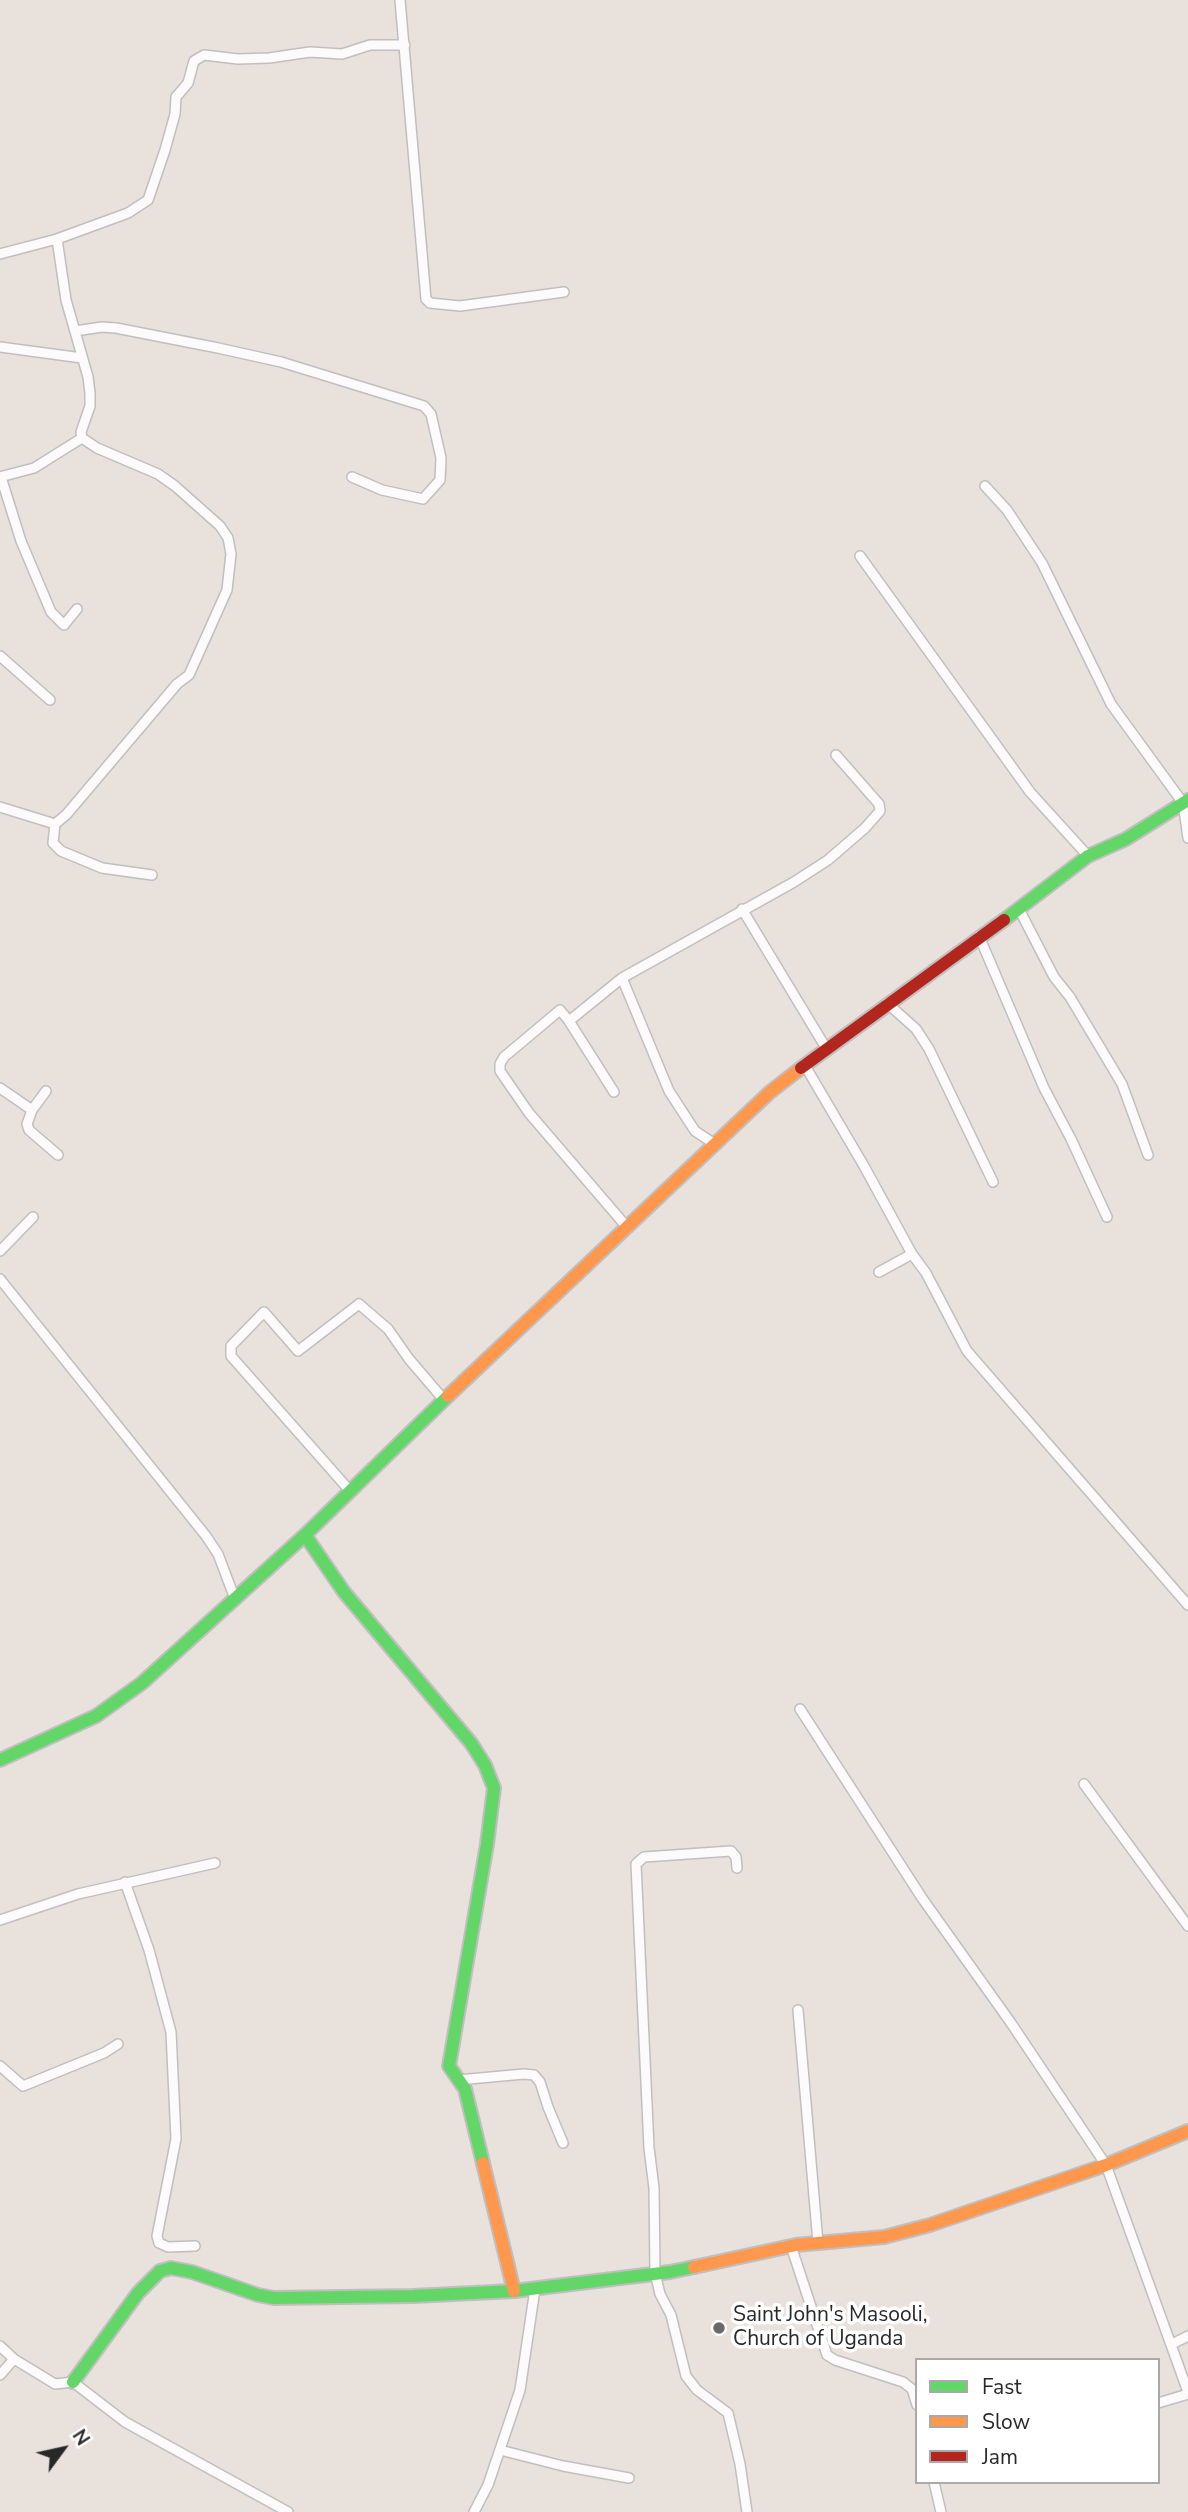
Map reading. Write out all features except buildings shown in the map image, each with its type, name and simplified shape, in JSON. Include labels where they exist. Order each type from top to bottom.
[{"type":"street","points":[[400,0],[426,299],[430,303],[460,306],[564,292]]},
{"type":"street","points":[[0,254],[57,239],[128,213],[148,200],[172,126],[176,97],[188,83],[194,61],[204,55],[229,59],[269,58],[310,52],[342,54],[370,45],[405,45]]},
{"type":"street","points":[[57,239],[66,299],[88,377],[90,406],[81,432],[82,438],[97,448],[158,474],[175,486],[220,526],[228,538],[231,554],[227,590],[189,676],[177,684],[117,758],[55,824],[53,843],[61,851],[102,869],[152,876]]},
{"type":"street","points":[[75,331],[116,328],[218,348],[281,362],[424,405],[431,414],[441,458],[440,480],[423,499],[382,490],[352,477]]},
{"type":"street","points":[[0,347],[82,358]]},
{"type":"street","points":[[77,609],[64,625],[51,612],[21,541],[1,477],[34,467],[82,438]]},
{"type":"street","points":[[985,486],[1007,510],[1042,563],[1111,704],[1186,802],[1188,838]]},
{"type":"street","points":[[860,556],[1030,792],[1088,856]]},
{"type":"street","points":[[0,656],[50,700]]},
{"type":"street","points":[[569,1021],[622,978],[794,882],[828,860],[865,828],[880,811],[879,804],[836,755]]},
{"type":"street","points":[[0,1760],[71,1730],[142,1683],[351,1492],[444,1399],[769,1092],[1088,856],[1126,839],[1186,802]]},
{"type":"street","points":[[0,807],[55,824]]},
{"type":"street","points":[[742,909],[826,1048]]},
{"type":"street","points":[[1018,909],[1054,977],[1070,997],[1122,1084],[1148,1155]]},
{"type":"street","points":[[979,936],[1044,1088],[1107,1217]]},
{"type":"street","points":[[622,978],[669,1091],[695,1131],[713,1143]]},
{"type":"street","points":[[887,1003],[916,1029],[929,1049],[993,1182]]},
{"type":"street","points":[[614,1093],[560,1010],[503,1058],[500,1064],[500,1071],[529,1114],[626,1226]]},
{"type":"street","points":[[804,1065],[912,1254],[926,1273],[967,1351],[1188,1605]]},
{"type":"street","points":[[0,1088],[32,1110]]},
{"type":"street","points":[[46,1091],[32,1110],[27,1124],[29,1130],[58,1155]]},
{"type":"street","points":[[0,1251],[33,1217]]},
{"type":"street","points":[[879,1272],[912,1254]]},
{"type":"street","points":[[0,1279],[206,1535],[218,1554],[235,1599]]},
{"type":"street","points":[[351,1492],[232,1356],[231,1346],[264,1312],[298,1351],[359,1304],[388,1329],[409,1359],[444,1399]]},
{"type":"street","points":[[305,1535],[344,1592],[471,1742],[485,1765],[494,1788],[449,2066],[466,2090],[514,2291]]},
{"type":"street","points":[[800,1710],[922,1898],[1011,2022],[1105,2165],[1188,2393],[1160,2402]]},
{"type":"street","points":[[1084,1784],[1188,1926]]},
{"type":"street","points":[[737,1868],[736,1857],[731,1852],[643,1857],[636,1864],[649,2148],[654,2188],[655,2273],[660,2294],[671,2315],[686,2376],[697,2390],[728,2413],[740,2464],[747,2512]]},
{"type":"street","points":[[0,1920],[78,1894],[215,1863]]},
{"type":"street","points":[[125,1882],[149,1950],[171,2032],[176,2138],[157,2236],[159,2243],[168,2246],[195,2246]]},
{"type":"street","points":[[798,2010],[818,2243]]},
{"type":"street","points":[[0,2066],[23,2086],[104,2053],[118,2044]]},
{"type":"street","points":[[458,2080],[534,2075],[540,2082],[564,2143]]},
{"type":"street","points":[[73,2382],[138,2292],[160,2271],[171,2268],[274,2298],[514,2291],[655,2273],[791,2246],[884,2237],[930,2225],[1105,2165],[1188,2131]]},
{"type":"street","points":[[791,2246],[827,2355],[903,2382],[912,2389],[915,2399]]},
{"type":"street","points":[[474,2512],[488,2485],[520,2390],[535,2289]]},
{"type":"street","points":[[1172,2344],[1188,2336]]},
{"type":"street","points":[[0,2346],[14,2359],[55,2384],[73,2382],[125,2422],[288,2512]]},
{"type":"street","points":[[0,2375],[14,2359]]},
{"type":"street","points":[[500,2450],[563,2466],[629,2478]]},
{"type":"street","points":[[934,2484],[941,2512]]},
{"type":"traffic: fast","points":[[1004,920],[1088,856],[1126,839],[1188,800]]},
{"type":"traffic: fast","points":[[0,1760],[96,1716],[142,1683],[305,1535],[448,1396]]},
{"type":"traffic: fast","points":[[305,1535],[344,1592],[471,1743],[485,1765],[494,1788],[449,2066],[465,2089],[483,2163]]},
{"type":"traffic: fast","points":[[73,2382],[138,2293],[160,2271],[171,2268],[274,2298],[514,2291],[694,2267]]},
{"type":"traffic: slow","points":[[448,1396],[770,1092],[801,1068]]},
{"type":"traffic: slow","points":[[694,2267],[796,2245],[884,2237],[930,2225],[1106,2165],[1188,2131]]},
{"type":"traffic: slow","points":[[483,2163],[514,2291]]},
{"type":"traffic: jam","points":[[801,1068],[1004,920]]},
{"type":"place","name":"Saint John's Masooli, Church of Uganda","points":[[719,2328]]}]
